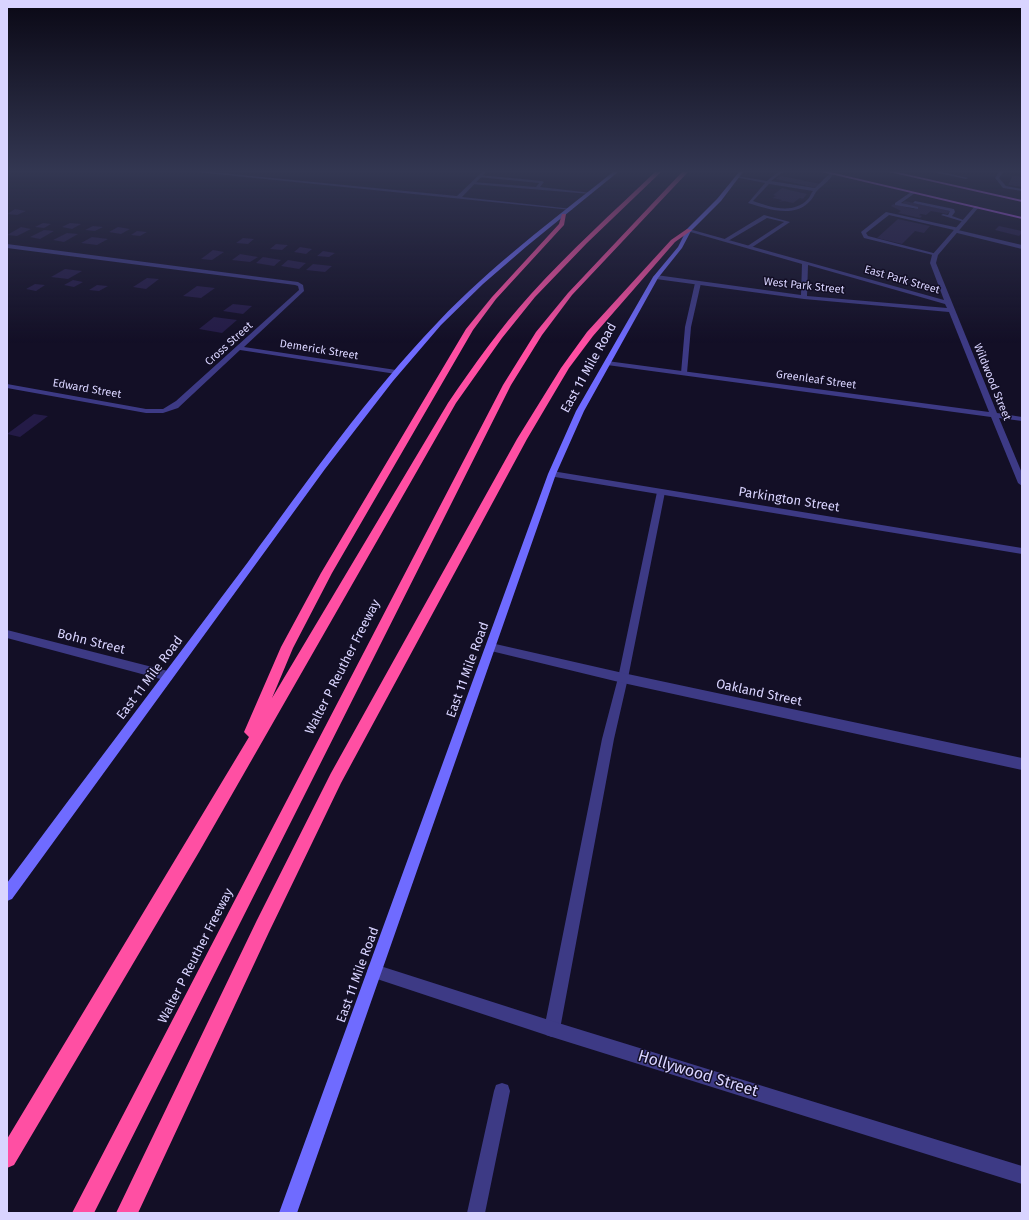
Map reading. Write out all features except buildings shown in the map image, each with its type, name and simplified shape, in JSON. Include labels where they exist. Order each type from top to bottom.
[{"type":"highway","points":[[233,776],[287,646],[327,573],[450,362],[475,322],[494,298],[557,229]]},
{"type":"highway","points":[[7,1158],[193,846],[452,404],[488,350],[517,313],[600,229]]},
{"type":"highway","name":"Walter P Reuther Freeway","points":[[83,1213],[507,385],[539,334],[570,294],[631,229]]},
{"type":"highway","points":[[127,1213],[326,798],[522,439],[565,368],[590,334],[673,241],[689,230]]},
{"type":"main road","name":"East 11 Mile Road","points":[[7,894],[396,372],[441,322],[472,292],[502,265],[547,229]]},
{"type":"main road","name":"East 11 Mile Road","points":[[288,1213],[552,474],[580,411],[656,278],[680,248],[689,230]]},
{"type":"street","points":[[726,240],[744,229]]},
{"type":"street","points":[[749,247],[777,229]]},
{"type":"street","points":[[868,229],[863,233],[866,237],[935,255]]},
{"type":"street","points":[[952,229],[1022,247]]},
{"type":"street","name":"East Park Street","points":[[689,230],[948,303]]},
{"type":"street","points":[[948,303],[934,263],[935,255],[956,230]]},
{"type":"street","name":"Cross Street","points":[[7,246],[290,282],[300,285],[302,290],[299,294],[179,403],[172,409],[164,412]]},
{"type":"street","points":[[804,297],[805,262]]},
{"type":"street","name":"West Park Street","points":[[656,278],[804,297],[951,310]]},
{"type":"street","points":[[684,373],[688,327],[698,283]]},
{"type":"street","name":"Wildwood Street","points":[[948,303],[1022,483]]},
{"type":"street","name":"Demerick Street","points":[[240,348],[396,372]]},
{"type":"street","name":"Greenleaf Street","points":[[608,363],[1022,419]]},
{"type":"street","name":"Edward Street","points":[[7,386],[164,412]]},
{"type":"street","name":"Parkington Street","points":[[552,474],[1022,551]]},
{"type":"street","points":[[552,1029],[608,739],[623,678],[660,492]]},
{"type":"street","name":"Bohn Street","points":[[7,634],[168,676]]},
{"type":"street","name":"Oakland Street","points":[[491,647],[623,678],[1022,764]]},
{"type":"street","name":"Hollywood Street","points":[[374,971],[552,1029],[1022,1175]]},
{"type":"street","points":[[476,1213],[502,1091]]}]
